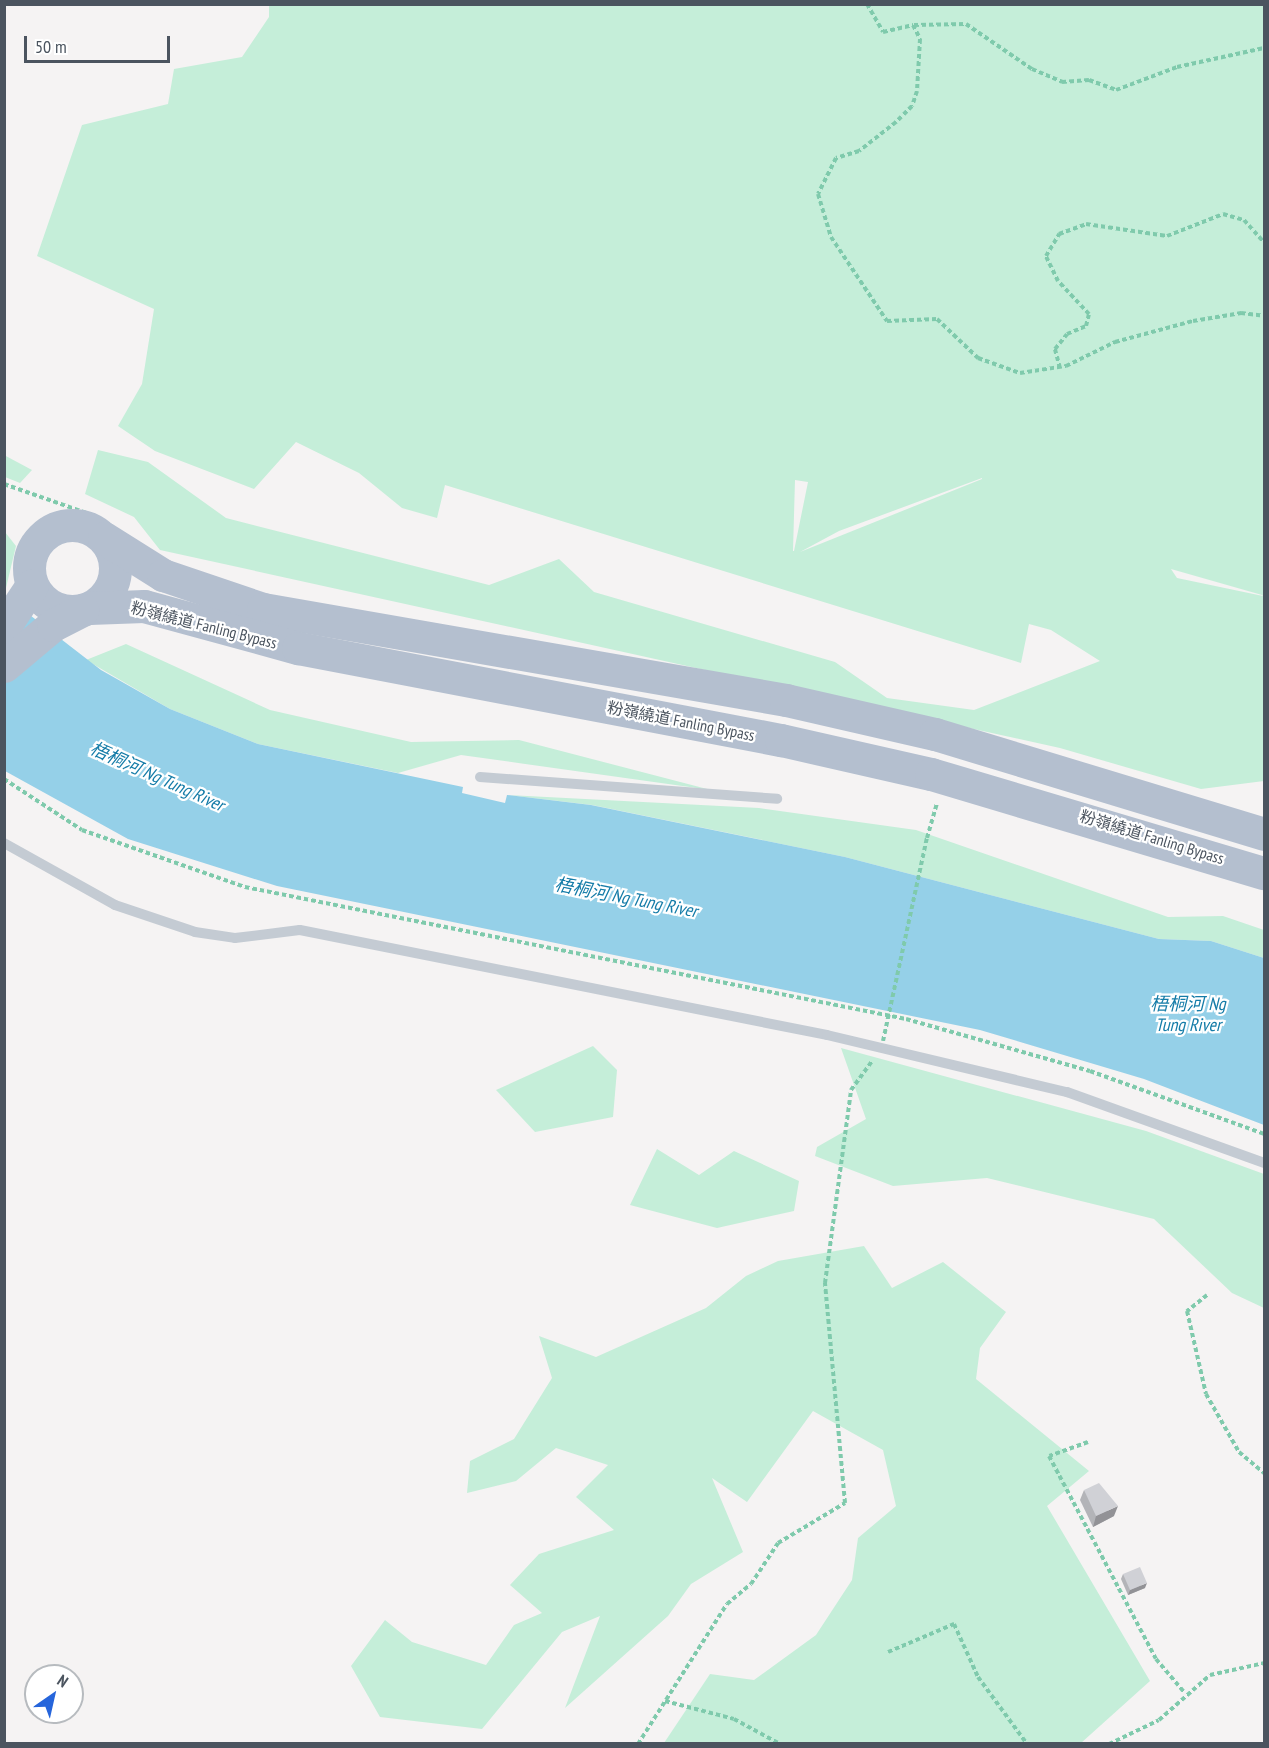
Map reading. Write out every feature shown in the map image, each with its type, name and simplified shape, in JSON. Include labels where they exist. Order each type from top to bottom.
[{"type":"main road","points":[[4,627],[28,594],[30,555],[48,531],[77,525],[104,538],[112,551],[114,580],[86,609],[53,625],[4,666]]},
{"type":"main road","name":"粉嶺繞道 Fanling Bypass","points":[[104,538],[190,586],[302,633],[841,752],[1035,801],[1264,873]]},
{"type":"main road","points":[[28,594],[52,606],[86,609]]},
{"type":"main road","name":"粉嶺繞道 Fanling Bypass","points":[[86,609],[144,606],[302,633],[844,713],[1078,775],[1264,834]]},
{"type":"lane","points":[[480,777],[777,799]]},
{"type":"lane","points":[[4,843],[116,905],[195,932],[235,938],[300,930],[882,1046],[1067,1092],[1264,1163]]},
{"type":"path","points":[[867,4],[883,32],[913,25],[966,24],[1032,69],[1062,82],[1089,80],[1116,90],[1177,67],[1264,48]]},
{"type":"path","points":[[913,25],[920,39],[912,106],[859,152],[836,158],[818,194],[831,237],[887,321],[947,323],[978,358],[999,368],[1020,373],[1060,368],[1115,342],[1193,321],[1241,313],[1264,316]]},
{"type":"path","points":[[1060,368],[1055,349],[1067,334],[1086,326],[1089,314],[1058,281],[1046,256],[1059,234],[1086,224],[1167,236],[1223,214],[1244,220],[1264,242]]},
{"type":"path","points":[[4,779],[82,830],[245,887],[906,1019],[1090,1071],[1264,1134]]},
{"type":"path","points":[[638,1743],[727,1604],[752,1584],[778,1543],[845,1503],[825,1283],[851,1090],[882,1046],[929,828]]},
{"type":"path","points":[[1207,1295],[1187,1311],[1206,1394],[1239,1452],[1264,1473]]},
{"type":"path","points":[[1088,1442],[1050,1456],[1156,1659],[1184,1692],[1183,1702],[1159,1720],[1108,1743]]},
{"type":"path","points":[[888,1652],[954,1624],[978,1677],[1027,1743]]},
{"type":"path","points":[[1184,1692],[1210,1675],[1264,1663]]},
{"type":"path","points":[[665,1701],[734,1719],[780,1743]]},
{"type":"green space","points":[[269,5],[1264,5],[1264,781],[1201,789],[1060,748],[160,550],[134,517],[85,494],[98,450],[148,462],[226,518],[489,585],[559,559],[594,592],[835,662],[887,698],[974,710],[1100,661],[1051,630],[1029,624],[1021,663],[445,485],[437,518],[402,508],[359,473],[296,442],[254,489],[155,451],[118,426],[142,384],[154,309],[37,256],[82,125],[168,104],[174,69],[242,57],[269,17]],"holes":[[[982,479],[800,552],[839,531]],[[795,480],[808,482],[793,551]],[[1171,569],[1263,596],[1177,578]]]},
{"type":"green space","points":[[4,455],[32,470],[20,483],[5,477]]},
{"type":"green space","points":[[5,532],[16,546],[5,592]]},
{"type":"green space","points":[[126,644],[270,710],[411,742],[519,740],[711,790],[461,755],[398,773],[258,744],[170,709],[86,660]]},
{"type":"green space","points":[[507,795],[759,808],[916,830],[1168,917],[1223,916],[1264,930],[1264,958],[1211,941],[1159,939],[845,857],[592,805]]},
{"type":"green space","points":[[593,1046],[617,1070],[613,1117],[535,1132],[496,1090]]},
{"type":"green space","points":[[841,1048],[1146,1131],[1264,1174],[1264,1308],[1232,1293],[1154,1219],[987,1178],[893,1186],[815,1156],[817,1147],[866,1119]]},
{"type":"green space","points":[[657,1149],[699,1175],[734,1151],[799,1181],[794,1211],[717,1228],[630,1205]]},
{"type":"green space","points":[[864,1246],[892,1288],[943,1262],[1006,1312],[980,1348],[976,1379],[1089,1471],[1047,1506],[1150,1681],[1081,1743],[664,1743],[710,1674],[754,1680],[816,1635],[852,1580],[858,1538],[896,1506],[883,1450],[813,1411],[747,1502],[712,1478],[743,1552],[691,1584],[668,1616],[565,1708],[600,1616],[562,1632],[482,1729],[380,1717],[351,1666],[385,1620],[412,1642],[486,1665],[514,1625],[542,1613],[510,1585],[539,1554],[614,1530],[576,1497],[608,1465],[556,1448],[516,1481],[467,1493],[470,1461],[514,1439],[552,1378],[539,1336],[596,1357],[706,1308],[746,1276],[778,1261]]},
{"type":"water","name":"梧桐河 Ng Tung River","points":[[4,595],[101,670],[170,709],[258,744],[463,787],[462,793],[505,803],[507,795],[591,805],[845,857],[1159,939],[1211,941],[1264,958],[1264,1125],[1144,1079],[980,1030],[277,886],[128,839],[5,771]]},
{"type":"building","points":[[1099,1483],[1118,1506],[1096,1516],[1084,1490]]},
{"type":"building","points":[[1140,1567],[1147,1583],[1130,1590],[1123,1574]]}]
